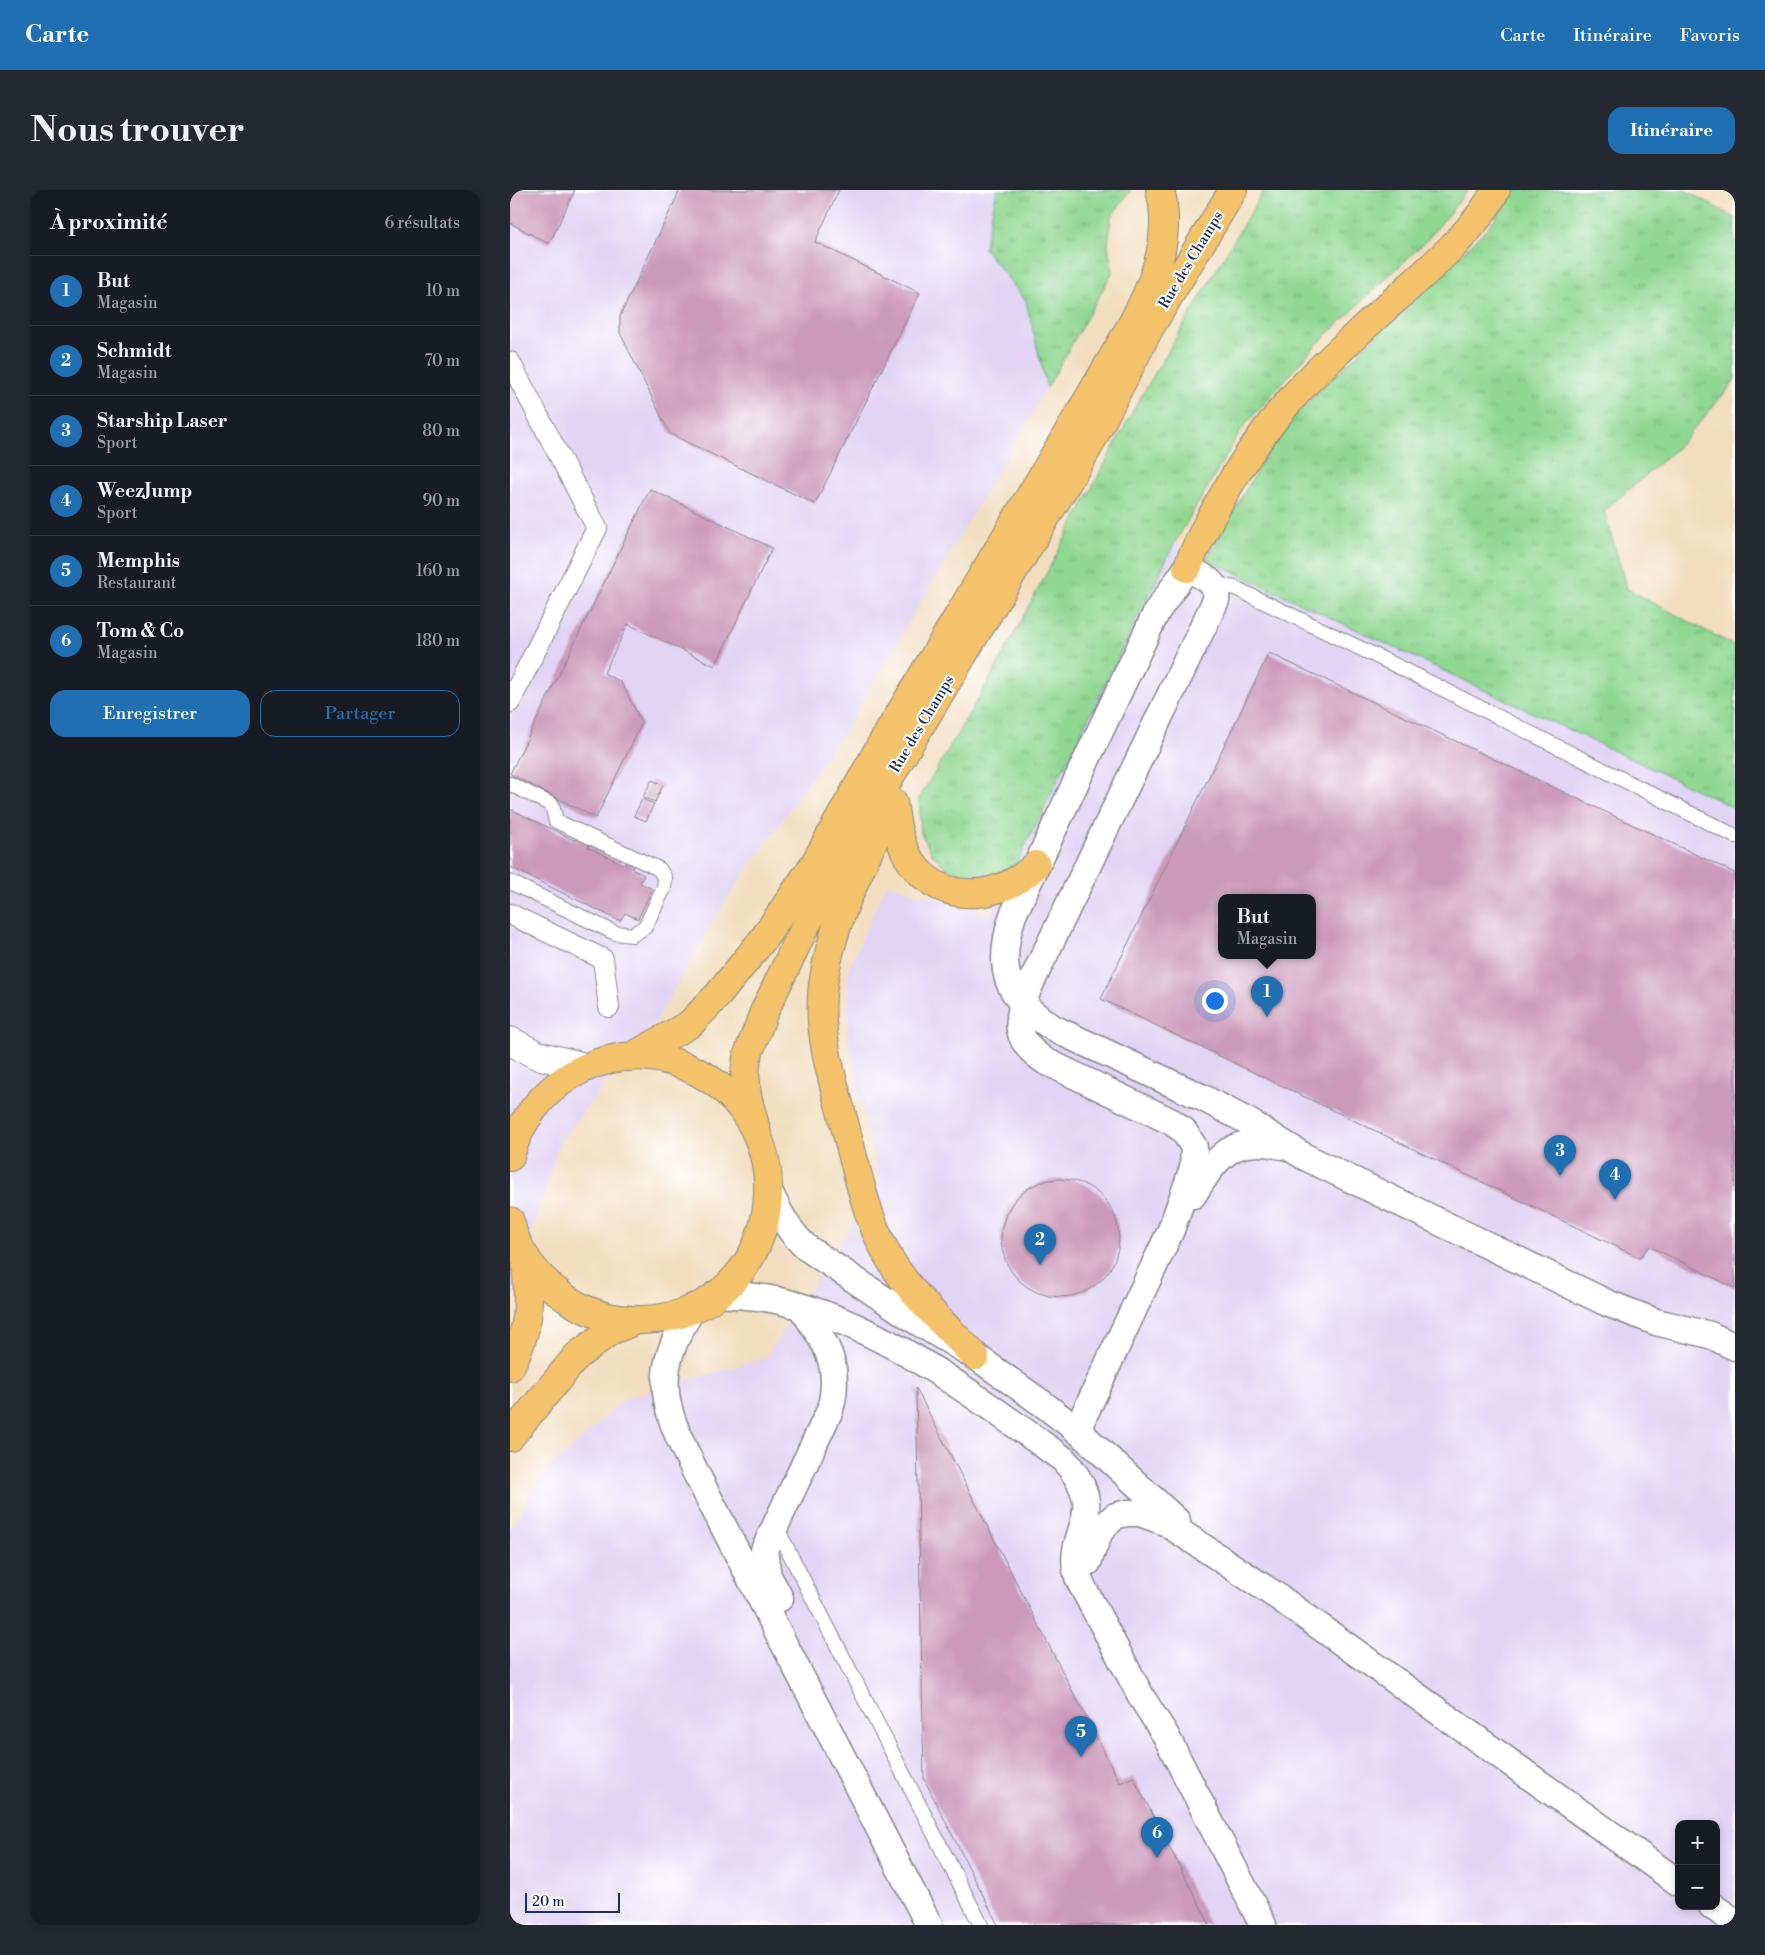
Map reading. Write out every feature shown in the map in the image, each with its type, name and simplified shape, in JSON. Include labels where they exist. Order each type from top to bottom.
[{"type":"main road","points":[[1096,386],[1137,313],[1157,267],[1164,228],[1160,190]]},
{"type":"main road","name":"Rue des Champs","points":[[757,1134],[747,1095],[745,1073],[751,1042],[822,896],[928,713],[1089,446],[1149,329],[1233,190]]},
{"type":"main road","points":[[1187,568],[1225,494],[1280,412],[1334,356],[1454,244],[1482,211],[1496,190]]},
{"type":"main road","name":"Rue des Champs","points":[[631,1057],[677,1032],[696,1019],[764,938],[815,863],[878,750],[1096,386],[1149,329]]},
{"type":"main road","points":[[928,713],[911,765],[850,890],[832,938],[823,986],[821,1014],[828,1061],[861,1187],[884,1249],[917,1296],[975,1356]]},
{"type":"main road","points":[[893,802],[899,839],[906,853],[924,876],[937,886],[953,891],[982,894],[1012,884],[1036,865]]},
{"type":"main road","points":[[510,1221],[526,1258],[547,1284],[574,1304],[605,1316],[637,1320],[667,1317],[705,1301],[729,1283],[750,1256],[764,1224],[769,1191],[764,1152],[757,1134],[736,1101],[706,1076],[670,1061],[631,1057],[615,1058],[586,1067],[569,1076],[540,1100],[519,1131],[511,1147]]},
{"type":"main road","points":[[510,1367],[524,1337],[527,1324],[526,1258]]},
{"type":"main road","points":[[510,1437],[577,1356],[610,1331],[637,1320]]},
{"type":"street","points":[[510,362],[597,528],[510,702]]},
{"type":"street","points":[[1077,1430],[1171,1230],[1193,1168],[1194,1147],[1189,1139],[1172,1122],[1045,1062],[1032,1053],[1025,1045],[1021,1035],[1022,1005],[1216,600],[1216,588],[1213,583],[1187,568],[1157,611],[1013,915],[1004,950],[1005,967],[1010,984],[1022,1005],[1055,1029],[1203,1098],[1249,1122],[1285,1146],[1607,1303],[1656,1322],[1710,1335],[1735,1347]]},
{"type":"street","points":[[510,914],[603,959],[609,1007]]},
{"type":"street","points":[[510,1041],[537,1056],[586,1067]]},
{"type":"street","points":[[1171,1230],[1214,1163],[1222,1155],[1236,1146],[1253,1141],[1285,1146]]},
{"type":"street","points":[[769,1191],[785,1223],[795,1237],[807,1248],[918,1322],[975,1356],[1077,1430],[1209,1550]]},
{"type":"street","points":[[929,1925],[703,1488],[670,1418],[666,1405],[665,1378],[668,1360],[678,1333],[705,1301],[765,1298],[801,1307],[845,1323],[931,1366],[1063,1460],[1074,1472],[1085,1494],[1086,1517],[1075,1556],[1075,1569],[1142,1698],[1166,1736],[1263,1925]]},
{"type":"street","points":[[801,1307],[829,1350],[836,1376],[835,1387],[830,1410],[764,1550],[765,1565],[768,1576],[948,1925]]},
{"type":"street","points":[[1086,1592],[1089,1557],[1100,1531],[1115,1516],[1127,1513],[1152,1516],[1209,1550],[1675,1879]]},
{"type":"street","points":[[1718,1910],[1735,1922]]},
{"type":"lane","points":[[1213,583],[1235,588],[1390,663],[1735,836]]},
{"type":"lane","points":[[510,784],[552,805],[556,820],[659,869],[665,878],[664,888],[645,927],[632,935],[615,933],[510,882]]},
{"type":"lane","points":[[775,1525],[981,1925]]},
{"type":"shaded area","points":[[510,190],[997,190],[984,248],[1026,301],[1047,388],[848,726],[721,908],[657,1020],[560,1141],[510,1301]]},
{"type":"shaded area","points":[[1174,544],[1735,808],[1735,1925],[510,1925],[510,1529],[542,1475],[626,1398],[765,1358],[879,1184],[848,1041],[848,970],[886,884],[991,915]]},
{"type":"green space","points":[[997,190],[1131,190],[1111,217],[1108,245],[1112,273],[1047,388],[1026,301],[984,248]]},
{"type":"green space","points":[[1264,190],[1468,190],[1429,238],[1317,344],[1243,427],[1174,544],[1017,863],[997,874],[972,876],[947,868],[932,854],[921,833],[919,799],[995,670],[1136,405]]},
{"type":"green space","points":[[1515,190],[1685,190],[1735,218],[1735,381],[1678,447],[1604,511],[1627,589],[1735,646],[1735,808],[1206,559],[1266,455],[1302,408],[1487,229]]},
{"type":"building","points":[[510,190],[575,190],[549,244],[510,223]]},
{"type":"building","points":[[680,190],[839,190],[815,242],[920,293],[815,504],[670,434],[620,333],[620,316]]},
{"type":"building","points":[[650,489],[772,548],[715,666],[628,624],[604,673],[621,682],[642,723],[596,818],[510,774]]},
{"type":"building","points":[[1269,653],[1735,873],[1735,1288],[1649,1246],[1640,1258],[1101,999]]},
{"type":"building","points":[[652,780],[663,785],[655,802],[643,797]]},
{"type":"building","points":[[642,799],[654,804],[646,821],[634,816]]},
{"type":"building","points":[[510,809],[576,841],[578,837],[590,843],[588,847],[625,865],[626,861],[634,864],[632,869],[644,875],[640,883],[652,889],[638,919],[625,913],[620,921],[510,867]]},
{"type":"building","points":[[1060,1179],[1083,1184],[1102,1196],[1114,1215],[1119,1238],[1114,1261],[1102,1280],[1083,1292],[1060,1297],[1037,1292],[1018,1280],[1006,1261],[1001,1238],[1006,1215],[1018,1196],[1037,1184]]},
{"type":"building","points":[[916,1388],[1120,1783],[1133,1777],[1210,1925],[998,1925],[924,1779]]},
{"type":"place","name":"But","points":[[1267,1017]]},
{"type":"place","name":"Starship Laser","points":[[1560,1176]]},
{"type":"place","name":"WeezJump","points":[[1615,1200]]},
{"type":"place","name":"Schmidt","points":[[1040,1265]]},
{"type":"place","name":"Memphis","points":[[1081,1757]]},
{"type":"place","name":"Tom & Co","points":[[1157,1858]]}]
